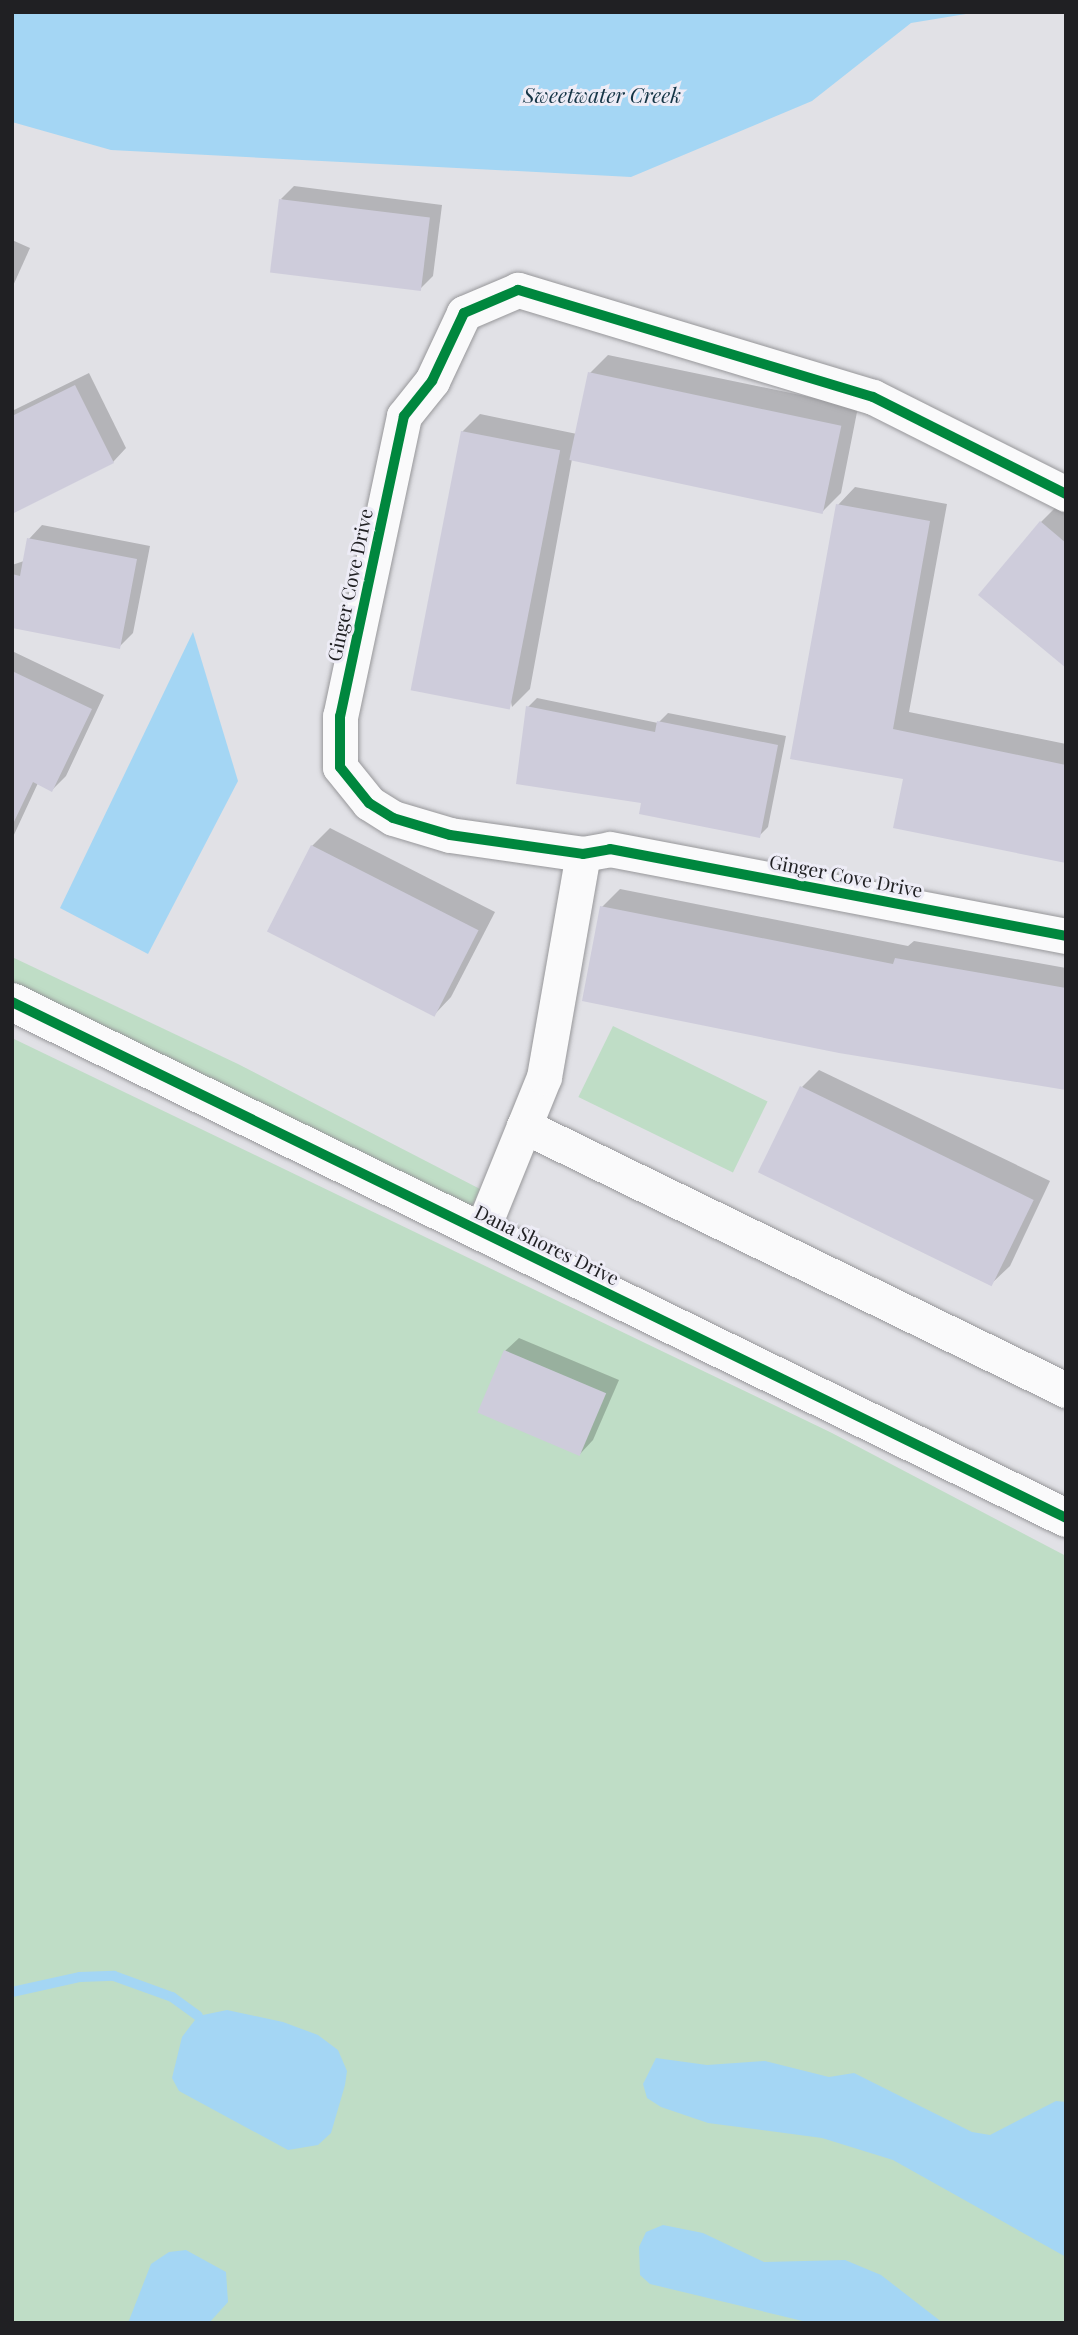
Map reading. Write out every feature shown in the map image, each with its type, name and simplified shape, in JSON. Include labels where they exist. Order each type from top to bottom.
[{"type":"street","name":"Ginger Cove Drive","points":[[1066,494],[873,397],[518,290],[464,313],[432,381],[404,416],[340,716],[340,767],[369,803],[393,818],[450,835],[583,854],[610,849],[1066,936]]},
{"type":"street","points":[[481,1232],[544,1077],[583,854]]},
{"type":"street","name":"Dana Shores Drive","points":[[12,1002],[1066,1518]]},
{"type":"street","points":[[524,1126],[1066,1390]]},
{"type":"green space","points":[[12,957],[238,1064],[480,1189],[471,1209],[12,984]]},
{"type":"green space","points":[[613,1026],[768,1101],[733,1172],[578,1097]]},
{"type":"green space","points":[[12,1038],[832,1433],[1066,1556],[1066,2323],[12,2323]]},
{"type":"water","name":"Sweetwater Creek","points":[[12,12],[978,12],[911,23],[812,101],[631,177],[111,150],[12,122]]},
{"type":"water","points":[[193,632],[238,781],[148,954],[60,908]]},
{"type":"water","points":[[227,2010],[283,2022],[318,2035],[338,2050],[347,2071],[345,2085],[331,2133],[318,2145],[288,2150],[179,2091],[172,2078],[182,2037],[198,2016]]},
{"type":"water","points":[[656,2058],[707,2065],[765,2061],[829,2077],[854,2073],[972,2132],[990,2135],[1056,2101],[1066,2102],[1066,2257],[893,2160],[822,2138],[708,2123],[661,2107],[647,2098],[643,2084]]},
{"type":"water","points":[[663,2225],[703,2233],[764,2262],[845,2260],[881,2275],[943,2323],[811,2323],[650,2284],[640,2275],[639,2247],[646,2232]]},
{"type":"water","points":[[186,2250],[226,2272],[228,2302],[209,2323],[128,2323],[151,2264],[169,2252]]},
{"type":"building","points":[[279,199],[430,218],[421,291],[270,272]]},
{"type":"building","points":[[588,372],[841,426],[823,514],[569,460]]},
{"type":"building","points":[[75,385],[114,463],[12,514],[12,416]]},
{"type":"building","points":[[461,431],[560,450],[510,709],[411,690]]},
{"type":"building","points":[[836,504],[930,521],[893,729],[1066,765],[1066,863],[893,828],[903,779],[790,759]]},
{"type":"building","points":[[1040,521],[1066,543],[1066,668],[978,595]]},
{"type":"building","points":[[27,538],[137,559],[120,649],[12,628],[12,574],[20,576]]},
{"type":"building","points":[[12,671],[92,709],[52,792],[33,782],[12,826]]},
{"type":"building","points":[[526,706],[655,732],[657,721],[778,745],[760,838],[639,814],[641,803],[516,784]]},
{"type":"building","points":[[311,845],[479,930],[434,1017],[267,931]]},
{"type":"building","points":[[600,906],[893,964],[895,958],[1066,988],[1066,1090],[839,1053],[582,1001]]},
{"type":"building","points":[[800,1086],[1034,1200],[992,1286],[758,1172]]},
{"type":"building","points":[[504,1350],[606,1393],[580,1456],[477,1413]]},
{"type":"waterway","points":[[12,1992],[80,1977],[114,1976],[172,1997],[198,2016]]},
{"type":"cycle path","points":[[1066,494],[873,397],[518,290],[464,313],[432,381],[404,416],[340,716],[340,767],[369,803],[393,818],[450,835],[583,854],[610,849],[1066,936]]},
{"type":"cycle path","points":[[12,1002],[1066,1518]]}]
